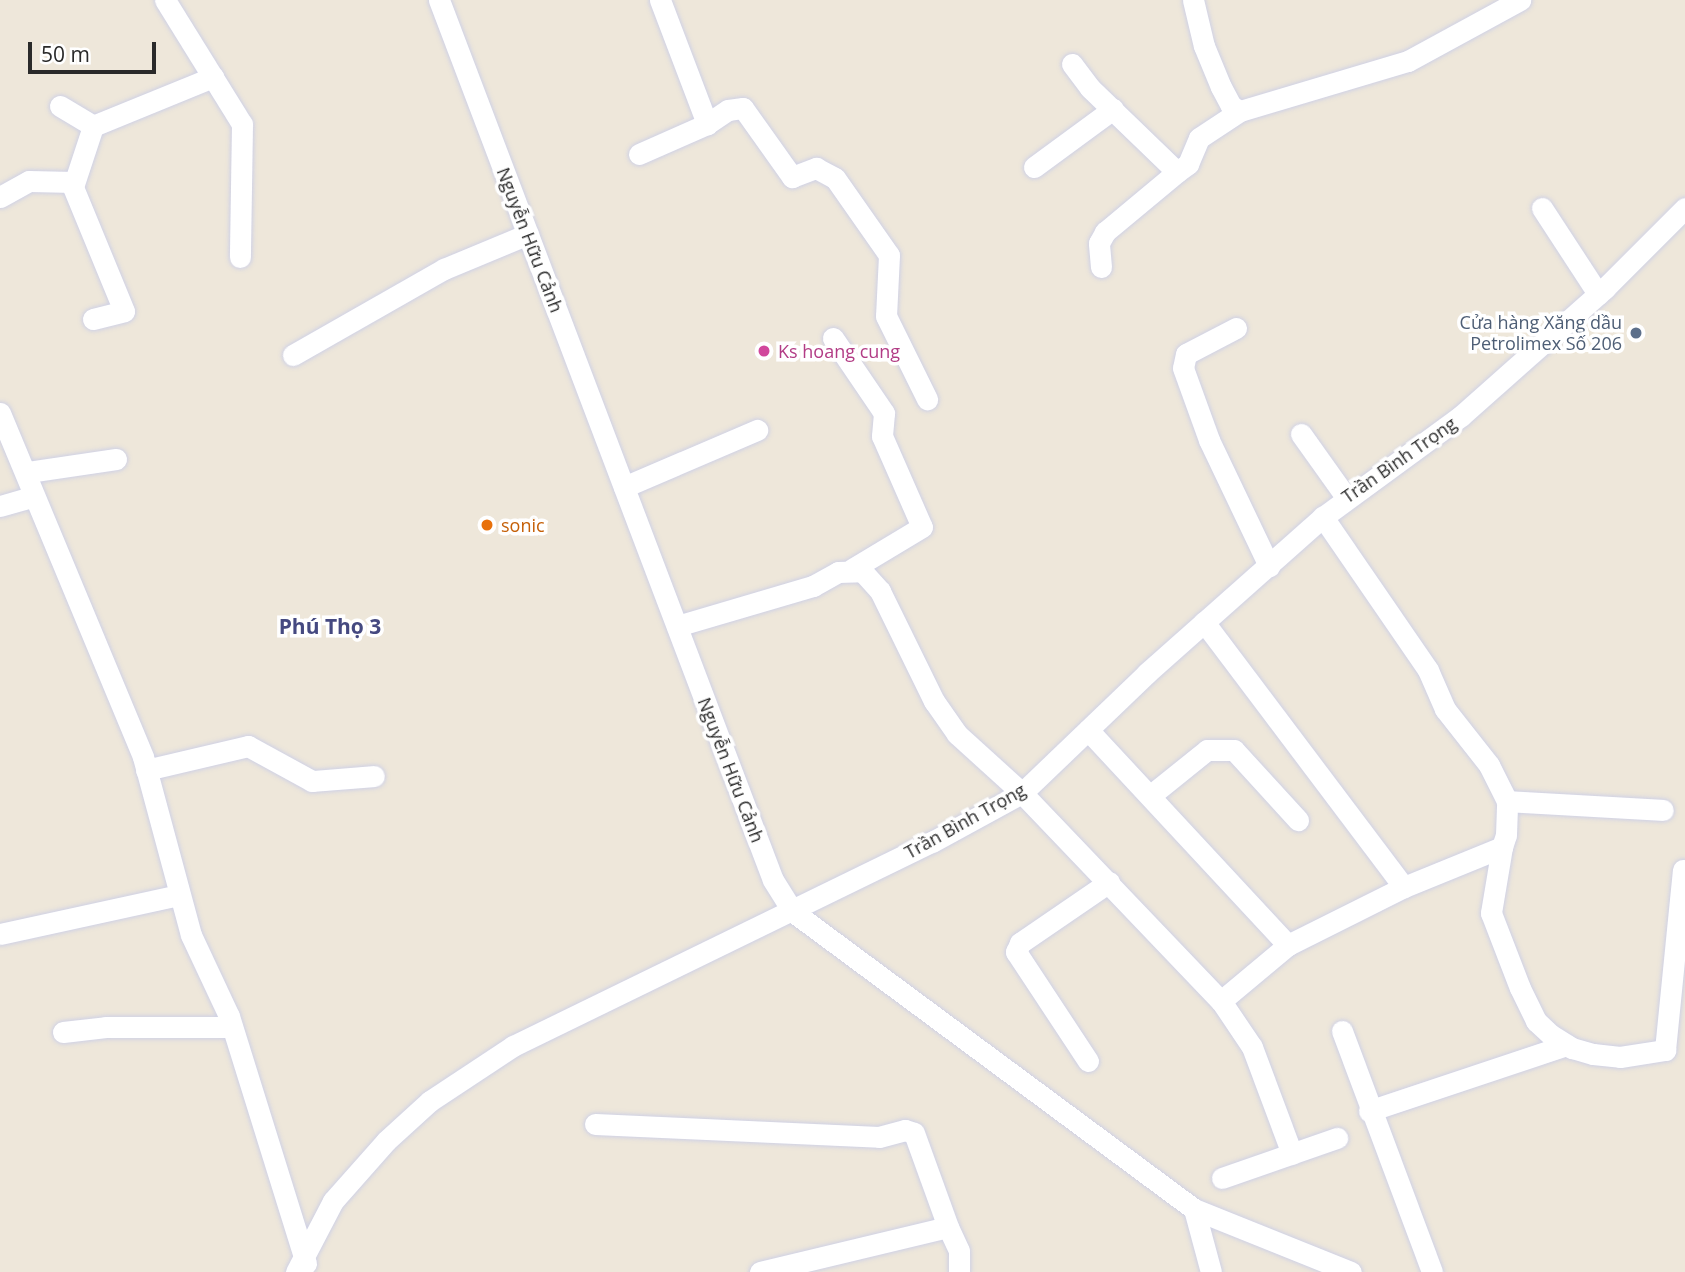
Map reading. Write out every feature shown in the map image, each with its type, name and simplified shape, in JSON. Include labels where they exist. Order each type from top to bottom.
[{"type":"street","points":[[165,0],[237,114],[245,138],[240,257]]},
{"type":"street","name":"Nguyễn Hữu Cảnh","points":[[439,0],[773,880],[792,911],[1194,1209],[1351,1272]]},
{"type":"street","points":[[660,0],[707,124]]},
{"type":"street","points":[[1194,0],[1204,46],[1231,106],[1240,111]]},
{"type":"street","points":[[1101,267],[1099,243],[1105,232],[1188,164],[1199,138],[1240,111],[1408,61],[1520,0]]},
{"type":"street","points":[[1072,64],[1177,172]]},
{"type":"street","points":[[93,319],[124,310],[76,196],[74,182],[93,126],[213,78]]},
{"type":"street","points":[[60,106],[93,126]]},
{"type":"street","points":[[639,154],[707,124],[728,110],[743,108],[792,177],[816,168],[835,178],[889,255],[887,316],[927,399]]},
{"type":"street","points":[[1034,167],[1113,109]]},
{"type":"street","points":[[0,197],[29,181],[74,182]]},
{"type":"street","points":[[1542,208],[1598,294]]},
{"type":"street","name":"Trần Bình Trọng","points":[[303,1267],[333,1201],[386,1141],[430,1101],[513,1046],[792,911],[1022,793],[1204,622],[1346,496],[1461,416],[1598,294],[1685,208]]},
{"type":"street","points":[[293,355],[444,269],[528,234]]},
{"type":"street","points":[[1236,328],[1186,354],[1183,368],[1209,440],[1269,566]]},
{"type":"street","points":[[677,626],[813,586],[852,569],[922,527],[882,436],[884,413],[833,338]]},
{"type":"street","points":[[0,413],[28,472],[34,496],[146,771],[191,935],[232,1027],[303,1267]]},
{"type":"street","points":[[624,487],[757,430]]},
{"type":"street","points":[[1301,434],[1346,496]]},
{"type":"street","points":[[28,472],[116,459]]},
{"type":"street","points":[[0,506],[34,496]]},
{"type":"street","points":[[1323,517],[1428,670],[1445,709],[1489,765],[1507,801],[1491,913],[1536,1021],[1566,1045],[1620,1057],[1675,1050],[1683,870]]},
{"type":"street","points":[[852,569],[862,571],[880,591],[934,701],[957,734],[1022,793],[1221,1001],[1252,1046],[1292,1154]]},
{"type":"street","points":[[1204,622],[1404,887]]},
{"type":"street","points":[[1088,730],[1288,945]]},
{"type":"street","points":[[146,771],[248,746],[312,781],[374,776]]},
{"type":"street","points":[[1151,795],[1207,750],[1234,750],[1298,820]]},
{"type":"street","points":[[1507,801],[1663,810]]},
{"type":"street","points":[[1221,1001],[1288,945],[1404,887],[1502,847]]},
{"type":"street","points":[[1088,1061],[1016,952],[1020,943],[1110,882]]},
{"type":"street","points":[[0,934],[179,895]]},
{"type":"street","points":[[63,1032],[106,1027],[232,1027]]},
{"type":"street","points":[[1342,1031],[1369,1111],[1432,1272]]},
{"type":"street","points":[[1369,1111],[1566,1045]]},
{"type":"street","points":[[595,1124],[838,1136],[879,1137],[905,1130],[914,1133],[959,1251],[959,1272]]},
{"type":"street","points":[[1222,1178],[1337,1138]]},
{"type":"street","points":[[1194,1209],[1211,1272]]},
{"type":"street","points":[[760,1272],[948,1227]]},
{"type":"place","name":"Cửa hàng Xăng dầu Petrolimex Số 206","points":[[1636,333]]},
{"type":"place","name":"Ks hoang cung","points":[[764,351]]},
{"type":"place","name":"sonic","points":[[487,525]]},
{"type":"district","name":"Phú Thọ 3","points":[[330,626]]}]
